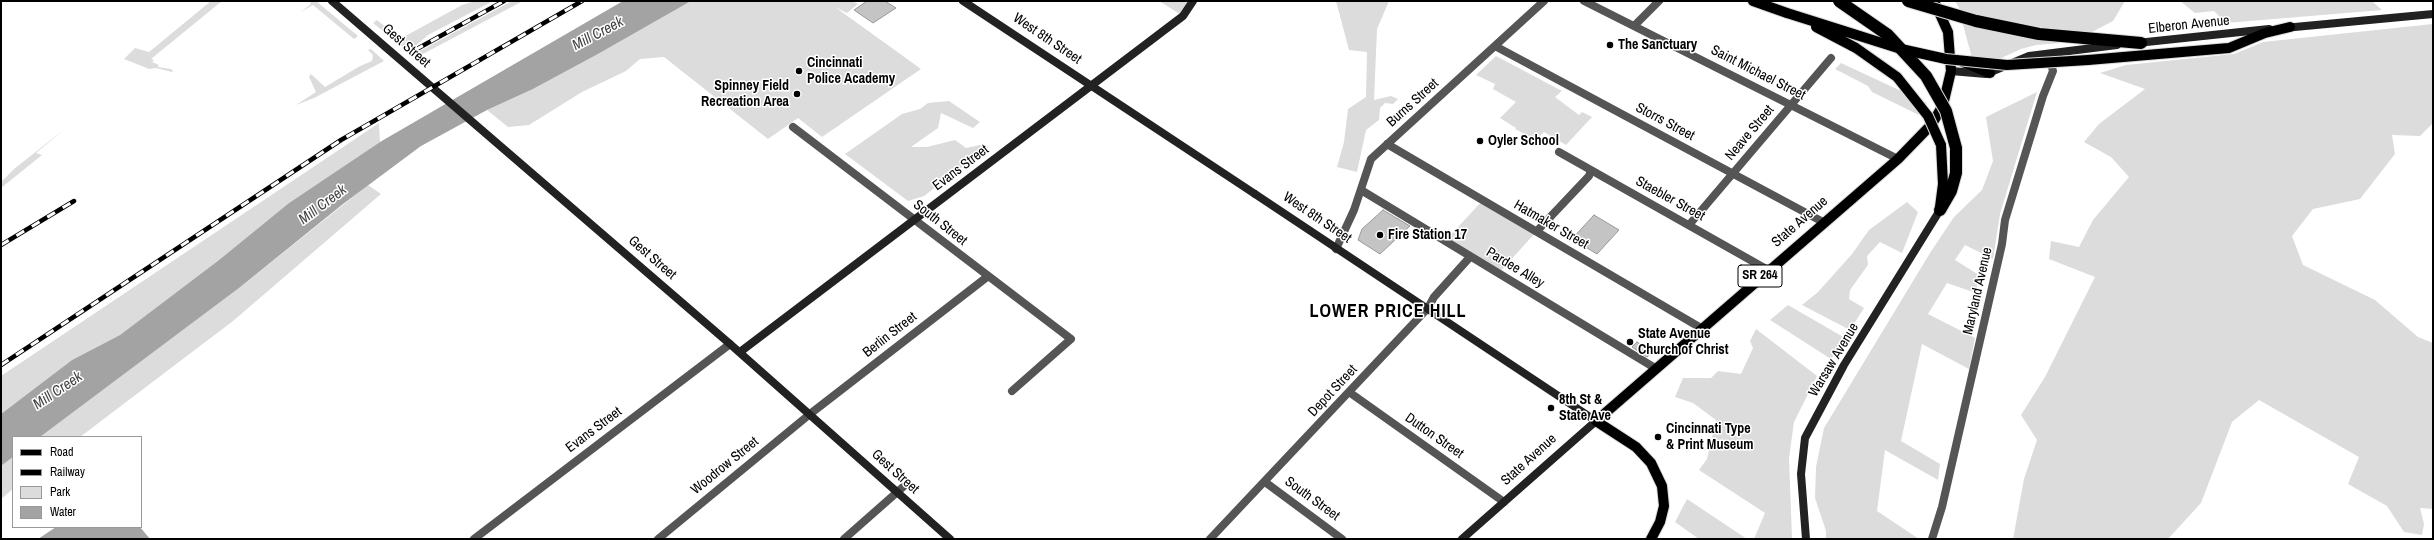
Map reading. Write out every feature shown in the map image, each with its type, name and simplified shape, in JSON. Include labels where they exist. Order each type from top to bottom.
[{"type":"highway","points":[[1839,1],[1888,35],[1926,76],[1946,111],[1956,148],[1956,173],[1951,191],[1940,210]]},
{"type":"highway","points":[[1908,1],[1976,21],[2039,34],[2142,43]]},
{"type":"main road","points":[[1753,1],[1901,49],[1946,59],[2007,65],[2222,50],[2238,45],[2265,33],[2290,27]]},
{"type":"main road","name":"State Avenue","points":[[1596,421],[1823,222],[1898,159],[1932,124],[1942,105],[1951,71],[1948,32],[1934,1]]},
{"type":"main road","points":[[1787,13],[1856,48],[1897,77],[1928,116],[1935,128],[1941,145],[1943,184],[1940,210]]},
{"type":"main road","points":[[1951,56],[1990,73]]},
{"type":"main road","name":"West 8th Street","points":[[1596,421],[1636,447],[1651,463],[1662,486],[1664,506],[1660,522],[1651,539]]},
{"type":"street","name":"Gest Street","points":[[332,1],[900,490],[950,539]]},
{"type":"street","name":"West 8th Street","points":[[963,1],[1336,249],[1428,308],[1596,421]]},
{"type":"street","name":"Evans Street","points":[[740,352],[915,221],[1183,16],[1193,1]]},
{"type":"street","name":"Burns Street","points":[[1336,249],[1362,190],[1371,159],[1544,1]]},
{"type":"street","name":"Saint Michael Street","points":[[1584,1],[1792,104],[1898,159]]},
{"type":"street","points":[[1634,26],[1659,1]]},
{"type":"street","name":"Elberon Avenue","points":[[1951,71],[1977,75],[1990,73],[2021,58],[2047,53],[2290,27],[2433,14]]},
{"type":"street","name":"Storrs Street","points":[[1495,46],[1823,222]]},
{"type":"street","name":"Maryland Avenue","points":[[1932,539],[1942,507],[2005,220],[2043,96],[2053,71],[2047,53]]},
{"type":"street","name":"Neave Street","points":[[1689,225],[1831,58]]},
{"type":"street","name":"South Street","points":[[793,127],[987,277],[1071,339],[1012,391]]},
{"type":"street","name":"Hatmaker Street","points":[[1387,144],[1701,328]]},
{"type":"street","name":"Staebler Street","points":[[1559,152],[1768,270]]},
{"type":"street","points":[[1537,232],[1589,176],[1591,170]]},
{"type":"street","name":"Pardee Alley","points":[[1362,190],[1655,368]]},
{"type":"street","name":"Warsaw Avenue","points":[[1806,539],[1801,474],[1805,438],[1844,365],[1940,210]]},
{"type":"street","name":"Depot Street","points":[[1210,539],[1428,308],[1434,297],[1470,257]]},
{"type":"street","name":"Berlin Street","points":[[810,414],[987,277]]},
{"type":"street","name":"Evans Street","points":[[474,539],[730,344]]},
{"type":"street","name":"Dutton Street","points":[[1349,392],[1504,502]]},
{"type":"street","name":"Woodrow Street","points":[[658,539],[810,414]]},
{"type":"street","name":"State Avenue","points":[[1462,539],[1596,421]]},
{"type":"street","name":"South Street","points":[[1265,482],[1342,539]]},
{"type":"street","points":[[844,539],[900,490]]},
{"type":"green space","points":[[211,1],[222,1],[151,59],[154,60],[152,62],[159,65],[158,67],[171,69],[173,71],[172,72],[156,68],[149,69],[124,59],[135,48],[149,52]]},
{"type":"green space","points":[[309,1],[316,1],[358,36],[354,39],[313,5],[301,12],[311,4]]},
{"type":"green space","points":[[475,1],[493,1],[428,35],[413,48],[410,45],[404,48],[373,23],[377,20],[400,39],[462,5]]},
{"type":"green space","points":[[512,1],[523,1],[421,55],[418,52]]},
{"type":"green space","name":"Spinney Field Recreation Area","points":[[691,1],[852,1],[858,4],[847,13],[835,7],[921,69],[822,137],[798,118],[768,139],[664,57],[640,59],[626,71],[582,92],[529,125],[508,127],[487,110],[533,89]]},
{"type":"green space","points":[[1159,1],[1193,1],[1183,16]]},
{"type":"green space","points":[[1336,1],[1389,1],[1377,29],[1374,100],[1391,96],[1398,99],[1393,104],[1385,103],[1380,108],[1379,120],[1366,130],[1357,172],[1337,167],[1344,142],[1348,109],[1366,97],[1367,52],[1349,50]]},
{"type":"green space","points":[[1955,1],[2125,1],[2113,21],[2090,33],[2010,24],[1962,13]]},
{"type":"green space","points":[[2180,1],[2372,1],[2382,10],[2226,23],[2214,11],[2195,13]]},
{"type":"green space","points":[[1962,21],[2071,42],[2036,45],[2021,49],[1997,60],[1972,58]]},
{"type":"green space","points":[[2433,24],[2433,123],[2420,136],[2392,135],[2395,154],[2360,199],[2313,209],[2292,236],[2303,265],[2375,300],[2418,337],[2433,343],[2433,509],[2420,508],[2424,524],[2422,535],[2404,532],[2387,506],[2348,484],[2359,457],[2259,400],[2232,422],[2201,503],[2168,539],[2013,539],[2024,479],[2037,440],[2021,415],[2045,377],[2095,277],[2049,259],[2051,241],[2079,247],[2093,220],[2129,177],[2111,157],[2084,142],[2099,124],[2145,89],[2100,73],[2126,65],[2234,54],[2263,42]]},
{"type":"green space","points":[[371,49],[384,61],[314,98],[296,105],[316,92],[309,77],[311,74],[325,87],[360,66],[372,61],[373,55],[368,50]]},
{"type":"green space","points":[[1496,56],[1562,91],[1555,97],[1579,115],[1582,112],[1592,117],[1566,145],[1544,132],[1536,140],[1515,129],[1516,128],[1500,118],[1516,102],[1493,89],[1495,84],[1476,75]]},
{"type":"green space","points":[[1841,63],[1927,103],[1919,115],[1872,92],[1868,86],[1835,69]]},
{"type":"green space","points":[[2037,92],[2000,214],[1993,259],[1965,245],[1955,260],[1979,275],[1976,293],[1947,283],[1928,314],[1975,338],[1969,369],[1922,344],[1901,441],[1940,464],[1938,480],[1885,450],[1877,511],[1919,539],[1826,539],[1826,531],[1815,498],[1816,467],[1824,428],[1930,253],[1954,217],[1982,190],[1993,161],[1986,117]]},
{"type":"green space","points":[[949,101],[980,122],[973,128],[941,113],[938,128],[911,147],[927,147],[955,140],[966,148],[980,145],[989,147],[924,196],[908,201],[845,154],[902,114],[920,109],[928,103]]},
{"type":"green space","points":[[379,123],[380,142],[289,203],[219,260],[120,335],[72,360],[1,414],[1,376]]},
{"type":"green space","points":[[66,128],[36,153],[42,155],[1,188],[1,182],[14,169]]},
{"type":"green space","points":[[368,185],[381,194],[233,321],[81,436],[41,436],[239,288]]},
{"type":"green space","points":[[1483,200],[1537,231],[1498,274],[1445,241]]},
{"type":"green space","points":[[1907,202],[1918,212],[1902,253],[1880,242],[1867,256],[1868,265],[1850,290],[1849,299],[1864,308],[1850,330],[1802,305],[1818,292],[1852,254],[1869,230]]},
{"type":"green space","points":[[1788,305],[1845,338],[1831,359],[1770,320]]},
{"type":"green space","points":[[1756,329],[1817,376],[1794,422],[1789,458],[1792,539],[1754,539],[1765,513],[1699,470],[1707,459],[1716,420],[1693,403],[1675,397],[1683,378],[1711,378],[1718,371],[1741,374],[1753,348],[1750,341]]},
{"type":"green space","points":[[12,458],[12,490],[1,499],[1,466]]},
{"type":"green space","points":[[1687,499],[1747,539],[1699,539],[1675,522]]},
{"type":"water","name":"Mill Creek","points":[[623,1],[691,1],[533,89],[487,110],[421,146],[343,204],[239,288],[41,436],[12,436],[12,458],[1,466],[1,414],[72,360],[120,335],[219,260],[289,203],[380,142]]},
{"type":"water","points":[[54,528],[141,528],[150,539],[38,539]]},
{"type":"building","name":"Cincinnati Police Academy","points":[[867,1],[885,1],[896,8],[873,23],[854,10]]},
{"type":"building","name":"Fire Station 17","points":[[1383,210],[1410,226],[1380,254],[1358,240],[1362,229]]},
{"type":"building","points":[[1594,215],[1619,230],[1597,254],[1572,239]]},
{"type":"building","points":[[1637,342],[1653,352],[1647,357],[1632,347]]},
{"type":"railway","points":[[415,50],[504,1]]},
{"type":"railway","points":[[1,365],[341,140],[582,1]]},
{"type":"railway","points":[[1,245],[74,201]]},
{"type":"place","name":"The Sanctuary","points":[[1610,45]]},
{"type":"place","name":"Cincinnati Police Academy","points":[[799,71]]},
{"type":"place","name":"Spinney Field Recreation Area","points":[[797,94]]},
{"type":"place","name":"Oyler School","points":[[1480,141]]},
{"type":"place","name":"Fire Station 17","points":[[1380,235]]},
{"type":"place","name":"State Avenue Church of Christ","points":[[1630,342]]},
{"type":"place","name":"8th St & State Ave","points":[[1551,408]]},
{"type":"place","name":"Cincinnati Type & Print Museum","points":[[1658,437]]},
{"type":"district","name":"LOWER PRICE HILL","points":[[1388,312]]}]
